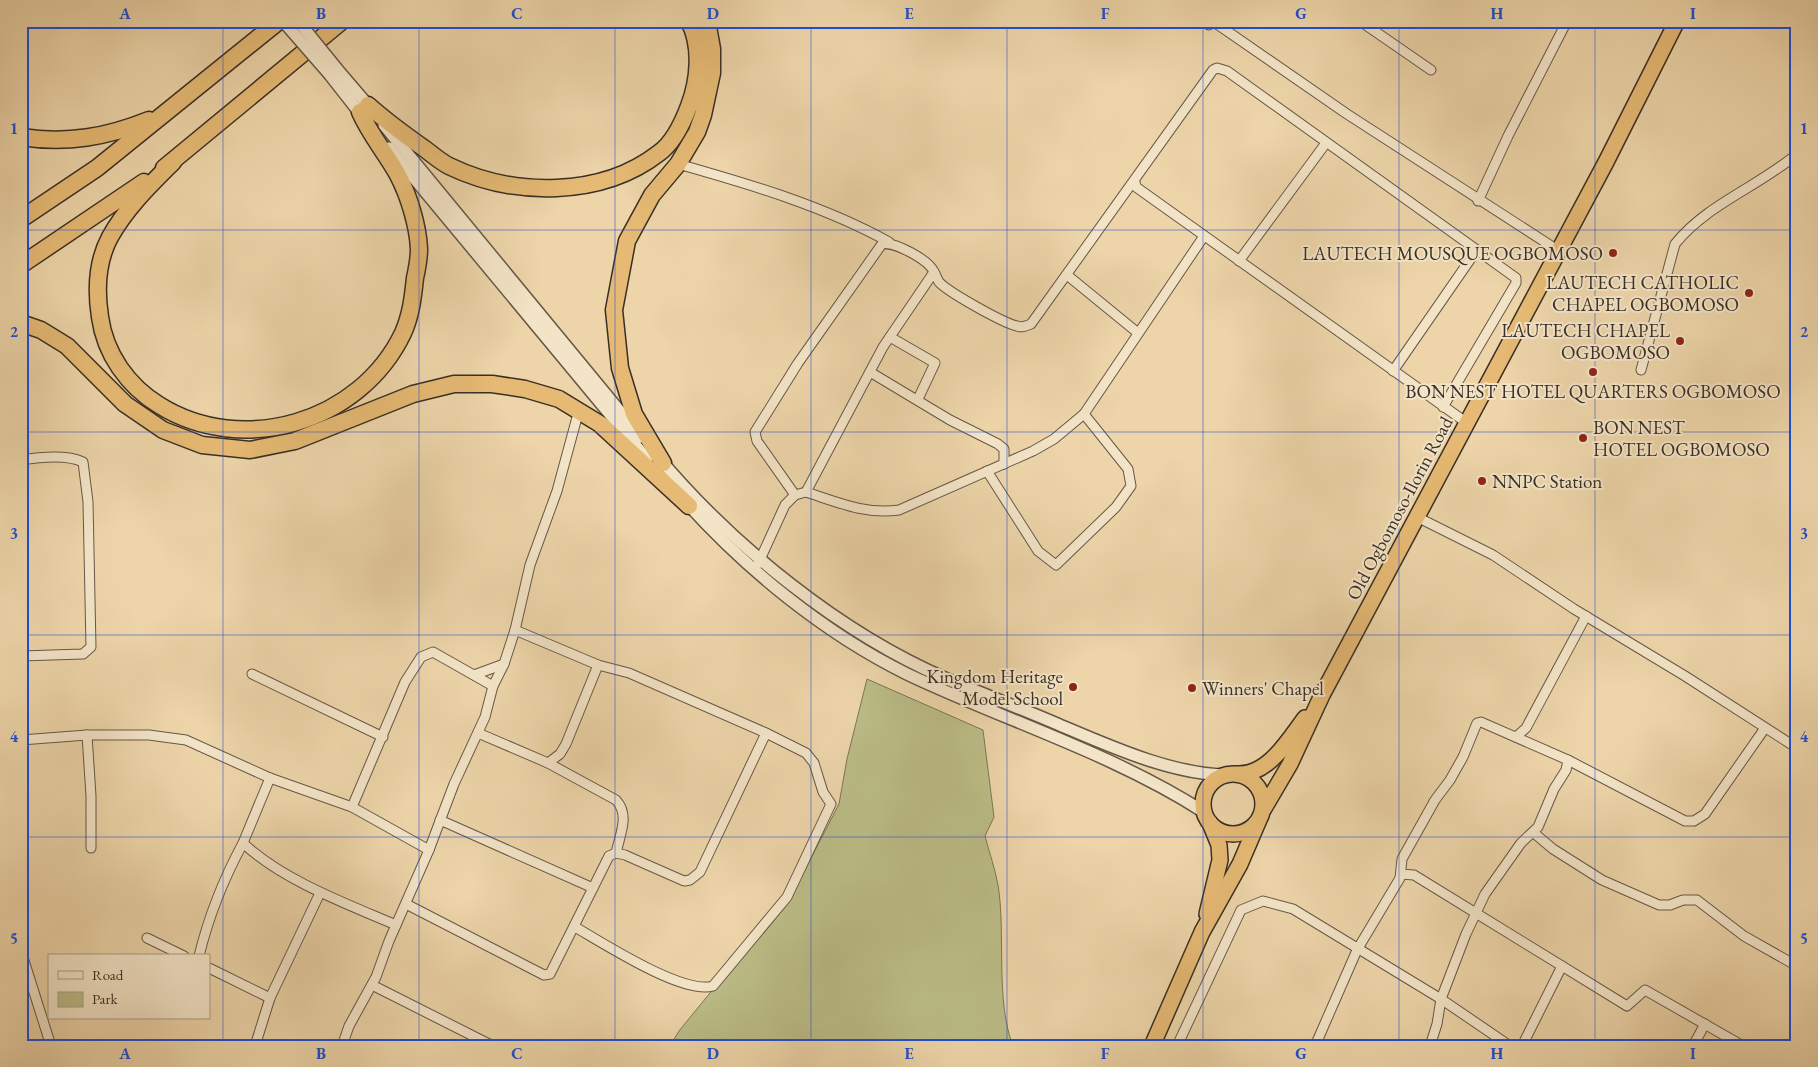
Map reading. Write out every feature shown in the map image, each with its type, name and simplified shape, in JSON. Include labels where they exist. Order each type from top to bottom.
[{"type":"highway","points":[[21,218],[97,168],[168,113],[279,21]]},
{"type":"highway","points":[[21,265],[173,162],[342,21]]},
{"type":"highway","points":[[364,109],[448,166],[465,172],[500,183],[548,189],[590,185],[627,172],[660,152],[684,118],[693,95],[697,74],[697,51],[689,21]]},
{"type":"highway","points":[[664,463],[634,414],[620,368],[614,310],[627,241],[652,195],[678,164],[697,132],[709,95],[712,50],[708,21]]},
{"type":"highway","name":"Old Ogbomoso-Ilorin Road","points":[[1322,695],[1558,251],[1677,21]]},
{"type":"highway","points":[[173,162],[124,214],[109,239],[101,265],[97,298],[102,332],[120,370],[143,395],[170,412],[199,424],[238,431],[276,428],[308,420],[333,407],[356,391],[376,372],[402,334],[411,312],[419,250],[415,225],[399,177],[367,130],[364,109]]},
{"type":"highway","points":[[21,137],[46,140],[89,139],[122,131],[168,113]]},
{"type":"highway","points":[[21,324],[41,330],[67,346],[125,404],[163,430],[202,445],[250,450],[295,441],[413,394],[454,384],[492,384],[525,389],[559,399],[580,410],[600,424],[689,506]]},
{"type":"highway","points":[[1202,932],[1220,860],[1219,845],[1207,817],[1206,792],[1219,778],[1232,774],[1244,775],[1256,771],[1270,760],[1283,747],[1322,695]]},
{"type":"highway","points":[[1207,817],[1216,829],[1226,833],[1237,834],[1255,824],[1290,764],[1322,695]]},
{"type":"highway","points":[[1152,1046],[1202,932],[1240,864],[1262,812],[1261,793],[1257,786],[1244,776],[1232,774]]},
{"type":"street","points":[[283,21],[333,72],[697,500],[758,565],[832,629],[889,664],[1143,776],[1207,817]]},
{"type":"street","points":[[298,21],[333,72]]},
{"type":"street","points":[[1200,21],[1209,25],[1214,22],[1347,114],[1478,201],[1558,251]]},
{"type":"street","points":[[1360,21],[1431,70]]},
{"type":"street","points":[[1478,201],[1508,136],[1567,21]]},
{"type":"street","points":[[678,164],[822,210],[862,227],[929,264],[938,281],[946,288],[1002,319],[1023,327],[1032,324],[1208,78],[1217,68],[1227,71],[1516,278],[1516,283],[1443,407]]},
{"type":"street","points":[[364,109],[656,470],[730,547],[783,579],[830,612],[896,652],[947,679],[978,690],[1094,740],[1194,772],[1210,775],[1232,774]]},
{"type":"street","points":[[1239,261],[1326,143]]},
{"type":"street","points":[[1641,370],[1675,244],[1704,215],[1797,154]]},
{"type":"street","points":[[1134,182],[1136,187],[1467,423]]},
{"type":"street","points":[[758,565],[785,505],[795,495],[806,492],[863,510],[884,512],[899,510],[1004,464],[1054,439],[1084,414],[1204,236]]},
{"type":"street","points":[[795,495],[757,441],[756,432],[798,363],[882,244],[889,242]]},
{"type":"street","points":[[1393,370],[1476,251]]},
{"type":"street","points":[[806,492],[890,337],[934,272]]},
{"type":"street","points":[[1067,275],[1138,333]]},
{"type":"street","points":[[890,337],[935,363],[918,399]]},
{"type":"street","points":[[870,372],[1004,449],[1004,464]]},
{"type":"street","points":[[342,1046],[349,1026],[372,985],[485,717],[493,686],[504,664],[516,630],[530,564],[557,491],[580,410]]},
{"type":"street","points":[[987,471],[1038,551],[1056,565],[1116,507],[1131,486],[1128,469],[1084,414]]},
{"type":"street","points":[[21,460],[58,458],[76,459],[83,462],[88,502],[91,647],[83,654],[21,656]]},
{"type":"street","points":[[1417,517],[1493,555],[1586,616],[1797,748]]},
{"type":"street","points":[[1516,737],[1526,728],[1586,616]]},
{"type":"street","points":[[516,630],[598,665],[629,673],[766,733],[806,753],[814,763],[823,792],[831,804],[788,897],[713,986],[699,988],[662,975],[575,927]]},
{"type":"street","points":[[352,807],[405,682],[414,666],[427,653],[433,652],[493,686]]},
{"type":"street","points":[[889,664],[896,652]]},
{"type":"street","points":[[474,676],[504,664]]},
{"type":"street","points":[[548,763],[560,754],[566,744],[598,665]]},
{"type":"street","points":[[252,674],[383,737]]},
{"type":"street","points":[[972,702],[978,690]]},
{"type":"street","points":[[1315,1046],[1357,950],[1401,874],[1402,859],[1428,815],[1434,800],[1450,780],[1463,757],[1478,723],[1481,722],[1568,760],[1686,821],[1694,821],[1705,814],[1764,728]]},
{"type":"street","points":[[406,904],[544,975],[550,974],[555,970],[607,860],[616,853],[625,816],[623,807],[616,800],[548,763],[478,733]]},
{"type":"street","points":[[616,853],[684,881],[690,880],[700,872],[766,733]]},
{"type":"street","points":[[21,740],[86,735],[149,735],[186,740],[270,778],[352,807],[429,850]]},
{"type":"street","points":[[86,735],[91,796],[91,848]]},
{"type":"street","points":[[1430,1046],[1438,1024],[1441,999],[1466,934],[1478,913],[1485,894],[1522,843],[1534,832],[1554,789],[1566,770],[1568,760]]},
{"type":"street","points":[[200,954],[209,917],[222,883],[243,843],[270,778]]},
{"type":"street","points":[[440,820],[593,888]]},
{"type":"street","points":[[1534,832],[1554,849],[1602,880],[1659,905],[1670,905],[1683,900],[1697,900],[1744,936],[1797,966]]},
{"type":"street","points":[[243,843],[252,852],[320,893],[396,925]]},
{"type":"street","points":[[1401,874],[1414,875],[1627,1006],[1645,990],[1743,1046]]},
{"type":"street","points":[[255,1046],[270,998],[320,893]]},
{"type":"street","points":[[1177,1046],[1241,910],[1264,901],[1293,909],[1357,950],[1441,999],[1510,1046],[1522,1045],[1562,966]]},
{"type":"street","points":[[147,938],[180,954]]},
{"type":"street","points":[[21,951],[51,1046]]},
{"type":"street","points":[[210,968],[270,998]]},
{"type":"street","points":[[372,985],[493,1046]]},
{"type":"street","points":[[1693,1046],[1705,1024]]},
{"type":"green space","points":[[867,679],[983,730],[994,817],[985,836],[998,885],[1002,988],[1004,1008],[1013,1046],[670,1046],[679,1031],[795,889],[839,804],[847,759]]},
{"type":"place","name":"LAUTECH MOUSQUE OGBOMOSO","points":[[1613,253]]},
{"type":"place","name":"LAUTECH CATHOLIC CHAPEL OGBOMOSO","points":[[1749,293]]},
{"type":"place","name":"LAUTECH CHAPEL OGBOMOSO","points":[[1680,341]]},
{"type":"place","name":"BON NEST HOTEL QUARTERS OGBOMOSO","points":[[1593,372]]},
{"type":"place","name":"BON NEST HOTEL OGBOMOSO","points":[[1583,438]]},
{"type":"place","name":"NNPC Station","points":[[1482,481]]},
{"type":"place","name":"Kingdom Heritage Model School","points":[[1073,687]]},
{"type":"place","name":"Winners' Chapel","points":[[1192,688]]}]
